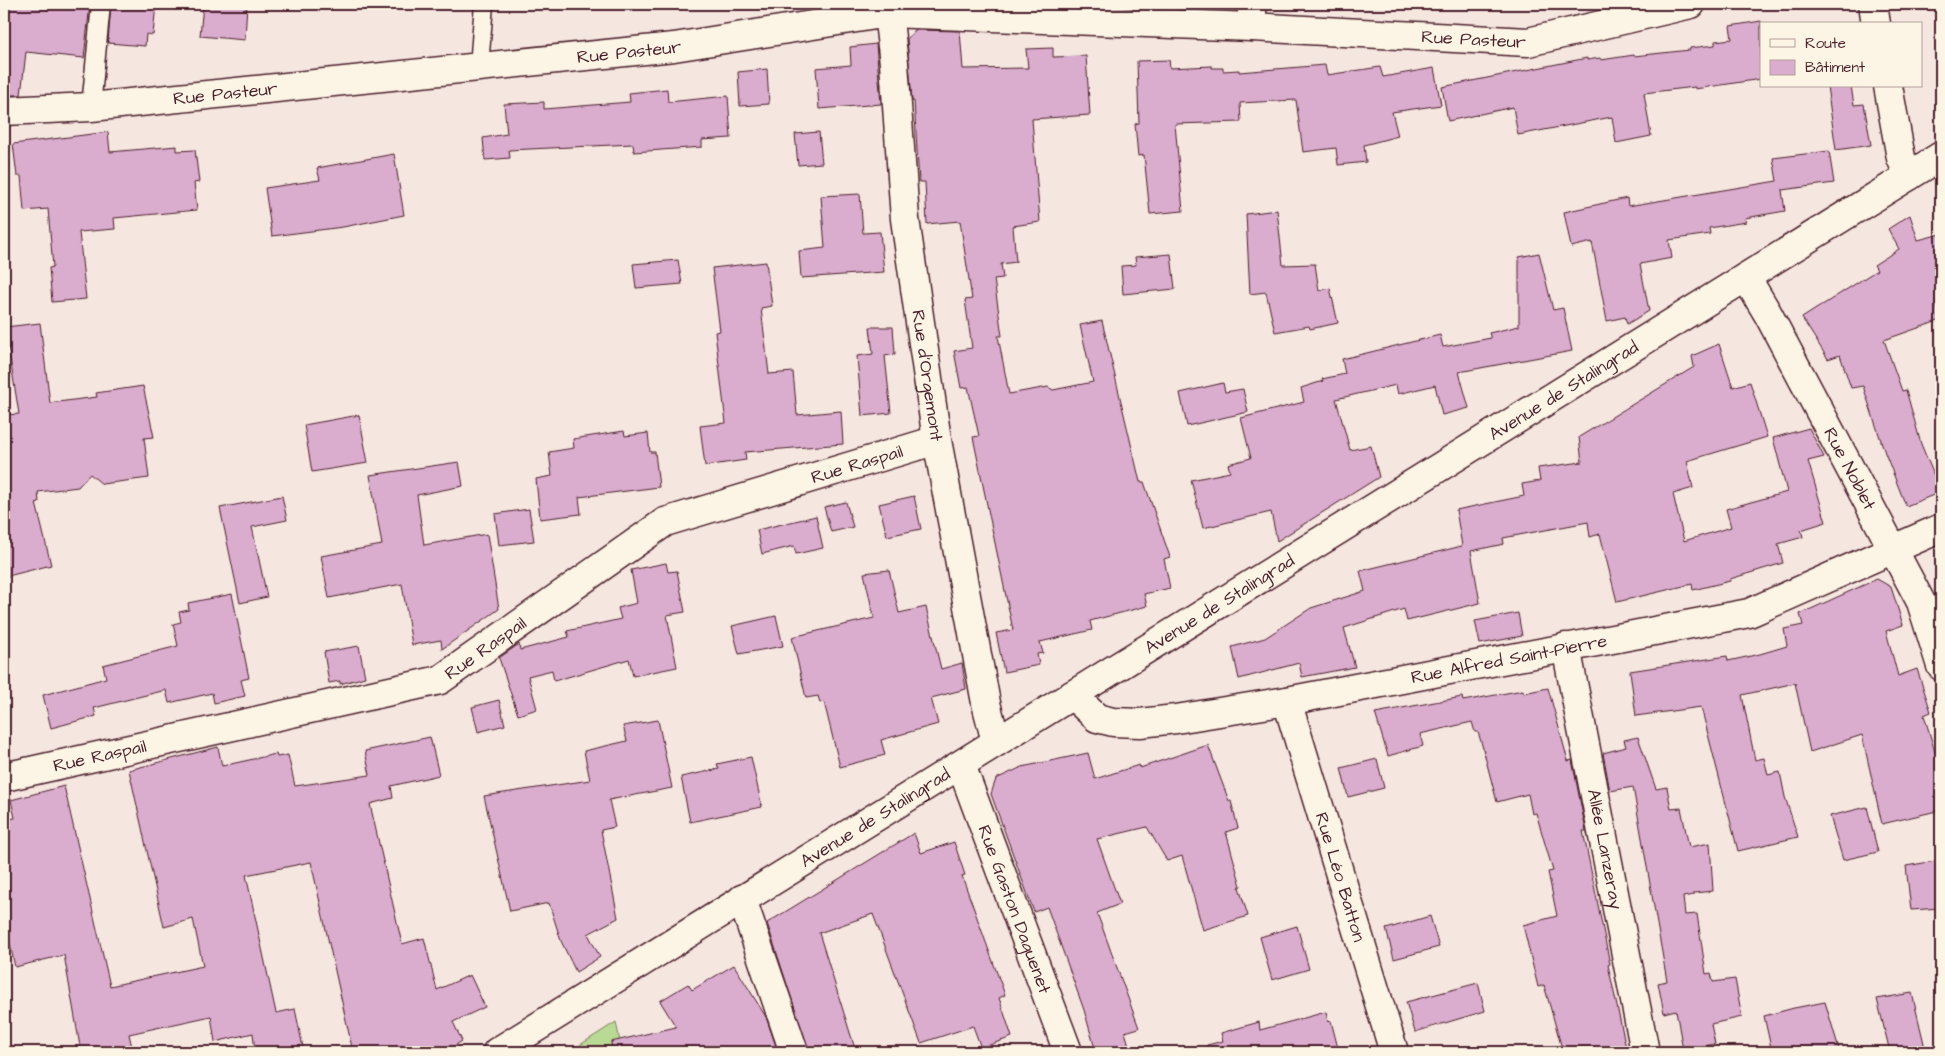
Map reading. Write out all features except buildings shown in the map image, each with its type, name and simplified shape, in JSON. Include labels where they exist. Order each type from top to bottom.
[{"type":"street","name":"Rue Pasteur","points":[[4,111],[91,107],[674,47],[888,8],[1252,13],[1528,42],[1651,8],[1691,4]]},
{"type":"street","points":[[1873,4],[1876,22]]},
{"type":"street","name":"Rue d'Orgemont","points":[[888,8],[894,63],[905,219],[937,440],[986,703],[996,742]]},
{"type":"street","points":[[1888,88],[1901,158],[1909,176]]},
{"type":"street","name":"Avenue de Stalingrad","points":[[496,1052],[1941,156]]},
{"type":"street","name":"Rue Noblet","points":[[1746,278],[1768,314],[1921,602],[1941,666]]},
{"type":"street","name":"Rue Raspail","points":[[4,777],[440,680],[665,522],[937,440]]},
{"type":"street","name":"Rue Alfred Saint-Pierre","points":[[1072,694],[1097,718],[1113,722],[1140,723],[1176,719],[1286,701],[1749,613],[1941,528]]},
{"type":"street","name":"Allée Lanzeray","points":[[1566,647],[1645,1052]]},
{"type":"street","name":"Rue Léo Batton","points":[[1286,701],[1394,1052]]},
{"type":"street","name":"Rue Gaston Daguenet","points":[[961,765],[1068,1052]]},
{"type":"street","points":[[742,899],[794,1052]]},
{"type":"lane","points":[[91,107],[101,4]]},
{"type":"lane","points":[[478,66],[484,4]]},
{"type":"green space","points":[[616,1022],[622,1052],[569,1052]]}]
